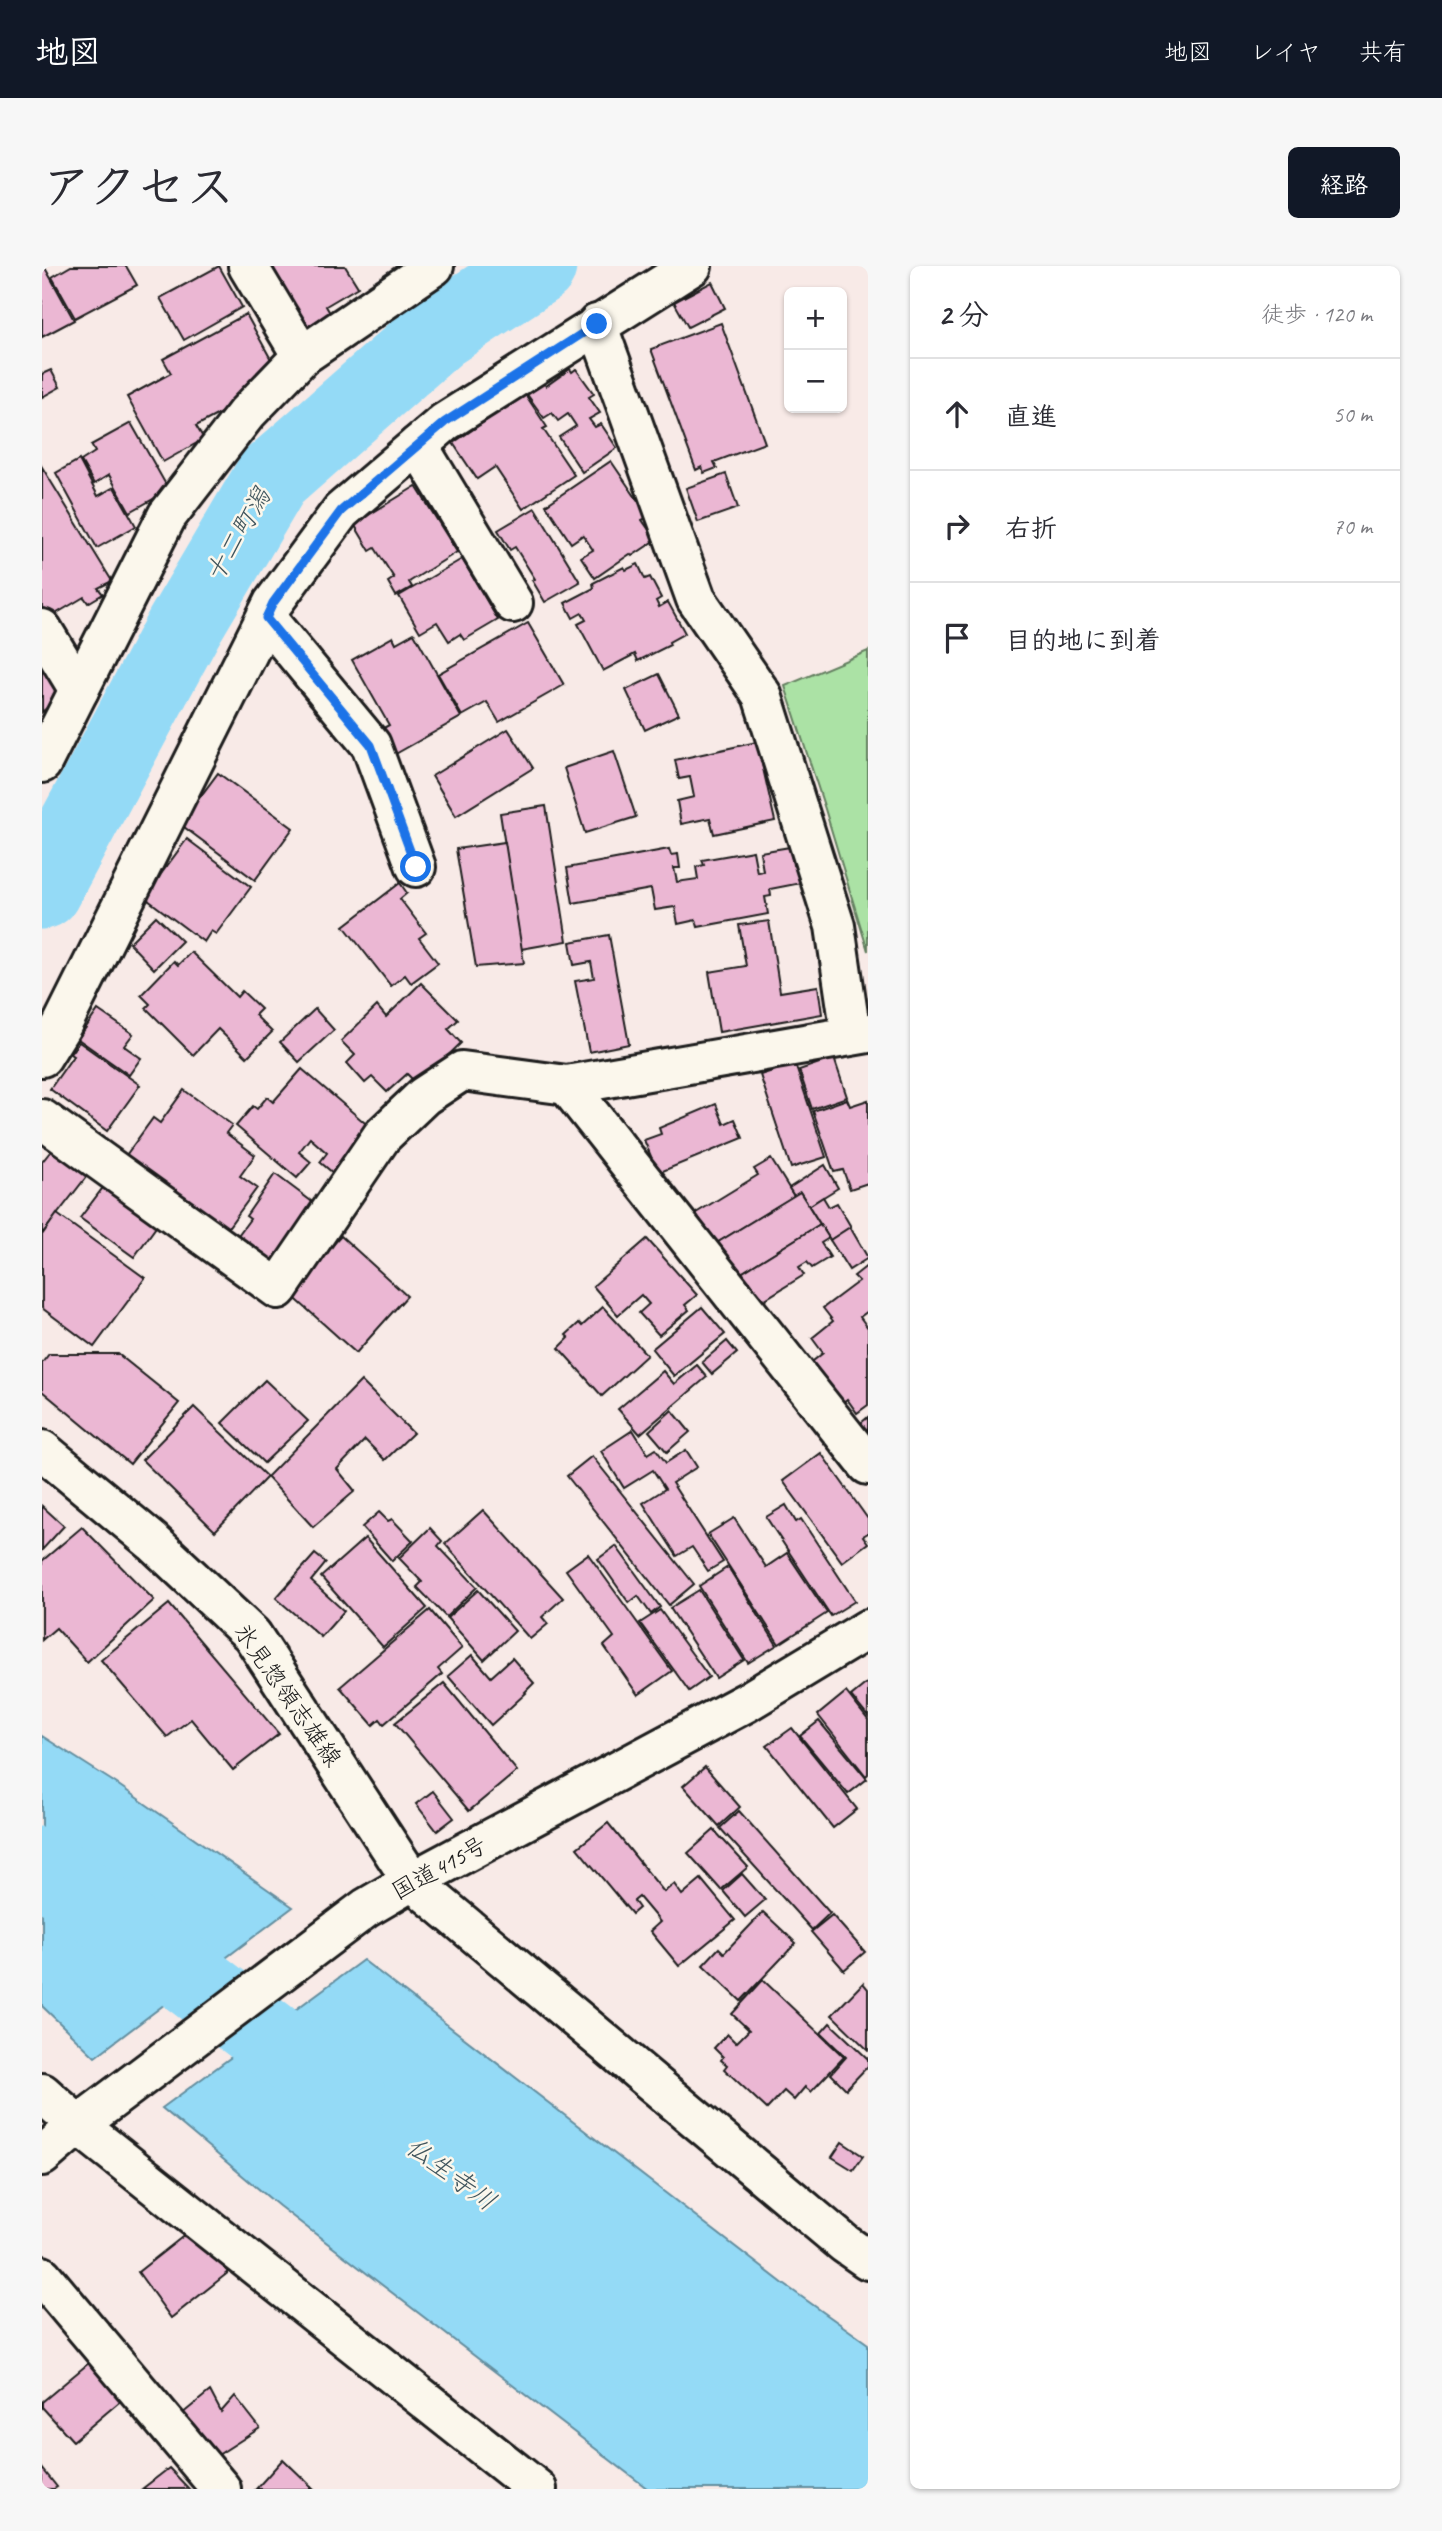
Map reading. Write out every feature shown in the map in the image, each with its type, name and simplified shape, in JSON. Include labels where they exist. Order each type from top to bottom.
[{"type":"main road","points":[[248,266],[302,356]]},
{"type":"main road","points":[[42,763],[167,516],[246,414],[302,356],[434,266]]},
{"type":"main road","points":[[42,1057],[62,1025],[273,603],[341,511],[445,422],[692,266]]},
{"type":"main road","points":[[42,1119],[278,1289],[382,1136],[424,1096],[462,1071],[567,1085],[859,1034],[835,926],[762,695],[696,599],[597,324]]},
{"type":"main road","points":[[418,445],[513,603]]},
{"type":"main road","points":[[266,618],[371,745],[416,867]]},
{"type":"main road","points":[[42,629],[79,690]]},
{"type":"main road","points":[[567,1085],[868,1465]]},
{"type":"main road","name":"氷見惣領志雄線","points":[[42,1450],[153,1542],[251,1635],[412,1881],[845,2244],[868,2260]]},
{"type":"main road","name":"国道415号","points":[[42,2156],[78,2125],[366,1908],[747,1702],[868,1629]]},
{"type":"main road","points":[[42,2093],[78,2125],[537,2489]]},
{"type":"main road","points":[[42,2277],[221,2489]]},
{"type":"green space","points":[[868,651],[868,951],[785,686]]},
{"type":"water","points":[[42,1736],[117,1784],[293,1907],[95,2057],[42,2006]]},
{"type":"water","points":[[363,1960],[785,2285],[868,2344],[868,2489],[648,2489],[279,2206],[162,2108]]},
{"type":"building","points":[[42,266],[74,320],[42,337]]},
{"type":"building","points":[[71,266],[126,266],[137,285],[75,318],[52,277]]},
{"type":"building","points":[[219,266],[242,307],[184,340],[160,298]]},
{"type":"building","points":[[265,266],[345,266],[358,287],[326,306],[330,313],[303,329]]},
{"type":"building","points":[[712,282],[725,308],[688,327],[674,302]]},
{"type":"building","points":[[246,314],[273,363],[247,399],[196,426],[204,439],[163,462],[127,397],[171,373],[163,359]]},
{"type":"building","points":[[721,323],[765,443],[714,462],[717,468],[704,473],[702,467],[696,470],[651,349]]},
{"type":"building","points":[[570,369],[572,372],[576,369],[594,394],[589,397],[600,413],[589,419],[595,427],[601,424],[617,448],[582,472],[559,437],[576,426],[568,414],[558,421],[552,413],[544,418],[526,393],[543,382],[546,386]]},
{"type":"building","points":[[51,370],[60,387],[42,397],[42,374]]},
{"type":"building","points":[[525,394],[547,427],[543,429],[574,475],[523,509],[495,467],[477,479],[453,443]]},
{"type":"building","points":[[131,423],[169,490],[130,512],[109,475],[94,484],[81,461],[95,452],[91,445]]},
{"type":"building","points":[[79,460],[98,496],[114,487],[136,526],[97,548],[56,473]]},
{"type":"building","points":[[611,461],[649,517],[642,520],[656,540],[595,578],[581,557],[593,550],[583,535],[571,543],[546,505]]},
{"type":"building","points":[[42,467],[112,581],[98,588],[103,594],[88,603],[84,597],[47,619],[42,611]]},
{"type":"building","points":[[726,474],[738,508],[698,522],[686,488]]},
{"type":"building","points":[[416,486],[457,552],[409,582],[412,587],[396,596],[388,582],[394,578],[375,548],[370,551],[354,524]]},
{"type":"building","points":[[535,508],[580,582],[545,602],[532,580],[535,579],[515,547],[510,550],[498,530]]},
{"type":"building","points":[[462,559],[498,620],[464,640],[460,634],[449,641],[437,622],[420,632],[399,596]]},
{"type":"building","points":[[638,564],[645,579],[650,577],[661,598],[656,601],[659,607],[668,602],[685,633],[669,642],[670,645],[638,661],[635,654],[603,671],[578,624],[586,620],[582,613],[573,618],[565,603],[594,588],[593,583],[624,567],[626,570]]},
{"type":"building","points":[[528,623],[564,685],[499,722],[487,702],[462,716],[438,674]]},
{"type":"building","points":[[414,633],[461,717],[392,756],[378,731],[389,725],[352,660],[393,637],[396,643]]},
{"type":"building","points":[[42,643],[76,683],[42,712]]},
{"type":"building","points":[[659,674],[679,714],[645,730],[626,690]]},
{"type":"building","points":[[508,729],[533,768],[456,816],[432,776]]},
{"type":"building","points":[[757,742],[775,821],[714,834],[710,818],[681,824],[677,801],[694,797],[690,777],[679,779],[675,760]]},
{"type":"building","points":[[614,751],[636,817],[585,833],[564,768]]},
{"type":"building","points":[[218,773],[293,828],[255,880],[180,824]]},
{"type":"building","points":[[546,806],[567,941],[521,949],[500,813]]},
{"type":"building","points":[[187,839],[251,887],[216,934],[211,931],[204,942],[144,897]]},
{"type":"building","points":[[505,842],[524,963],[476,967],[456,849]]},
{"type":"building","points":[[790,847],[793,865],[798,864],[801,883],[770,889],[771,896],[765,897],[768,914],[698,927],[696,920],[678,924],[675,907],[655,910],[651,889],[573,903],[567,868],[669,849],[671,855],[678,854],[680,868],[674,868],[677,882],[698,879],[696,867],[704,865],[702,860],[753,851],[757,872],[763,871],[760,852]]},
{"type":"building","points":[[400,883],[407,893],[400,899],[426,933],[419,938],[438,963],[411,983],[405,975],[391,986],[344,926]]},
{"type":"building","points":[[156,916],[182,941],[154,969],[129,943]]},
{"type":"building","points":[[769,921],[780,992],[818,986],[822,1014],[719,1032],[709,972],[746,966],[739,925]]},
{"type":"building","points":[[609,935],[629,1044],[589,1052],[575,981],[594,978],[591,962],[574,965],[570,942]]},
{"type":"building","points":[[191,952],[237,997],[242,991],[261,1009],[255,1015],[272,1032],[247,1057],[218,1029],[193,1055],[146,1008],[150,1004],[141,995],[174,961],[178,965]]},
{"type":"building","points":[[421,983],[458,1020],[448,1029],[461,1043],[431,1072],[420,1087],[407,1074],[387,1092],[372,1077],[365,1083],[347,1063],[355,1055],[341,1041],[377,1006],[386,1017]]},
{"type":"building","points":[[315,1009],[334,1030],[299,1062],[280,1042]]},
{"type":"building","points":[[98,1010],[133,1034],[124,1046],[141,1058],[129,1075],[78,1039]]},
{"type":"building","points":[[79,1042],[140,1085],[107,1131],[50,1089],[73,1056],[70,1054]]},
{"type":"building","points":[[834,1058],[847,1097],[812,1109],[799,1070]]},
{"type":"building","points":[[795,1064],[826,1157],[791,1168],[760,1075]]},
{"type":"building","points":[[302,1069],[371,1128],[333,1173],[320,1162],[327,1153],[310,1138],[299,1152],[311,1162],[297,1178],[236,1126],[253,1106],[257,1109],[267,1097],[273,1102]]},
{"type":"building","points":[[184,1090],[232,1125],[226,1133],[255,1155],[240,1176],[257,1188],[224,1233],[188,1207],[192,1203],[124,1158],[153,1118],[160,1123]]},
{"type":"building","points":[[847,1099],[850,1106],[868,1100],[868,1183],[850,1189],[843,1170],[834,1172],[813,1111]]},
{"type":"building","points":[[716,1104],[724,1124],[735,1119],[743,1138],[658,1173],[644,1140],[661,1134],[659,1128]]},
{"type":"building","points":[[54,1147],[90,1172],[42,1234],[42,1162]]},
{"type":"building","points":[[771,1159],[794,1196],[715,1244],[696,1213],[758,1175],[754,1169]]},
{"type":"building","points":[[825,1165],[838,1188],[809,1206],[800,1192],[794,1196],[789,1188]]},
{"type":"building","points":[[275,1174],[319,1207],[272,1272],[233,1242],[250,1219],[246,1216]]},
{"type":"building","points":[[108,1181],[161,1220],[134,1257],[80,1218]]},
{"type":"building","points":[[800,1192],[820,1224],[735,1277],[715,1244]]},
{"type":"building","points":[[823,1197],[829,1207],[837,1203],[851,1227],[830,1240],[809,1206]]},
{"type":"building","points":[[57,1214],[145,1278],[94,1347],[42,1308],[42,1235]]},
{"type":"building","points":[[820,1224],[829,1238],[821,1243],[830,1257],[812,1268],[807,1262],[799,1267],[804,1275],[754,1306],[735,1277]]},
{"type":"building","points":[[850,1227],[868,1258],[849,1270],[830,1240]]},
{"type":"building","points":[[341,1236],[407,1296],[356,1353],[289,1293]]},
{"type":"building","points":[[647,1239],[697,1295],[685,1305],[689,1310],[659,1335],[639,1313],[649,1304],[641,1295],[618,1315],[593,1286]]},
{"type":"building","points":[[868,1265],[868,1311],[860,1317],[868,1328],[868,1405],[857,1413],[847,1399],[834,1410],[803,1369],[823,1353],[812,1338],[833,1321],[823,1308],[859,1281],[854,1276]]},
{"type":"building","points":[[603,1307],[647,1355],[602,1396],[559,1348],[569,1338],[566,1335],[579,1323],[582,1326]]},
{"type":"building","points":[[702,1307],[725,1334],[674,1376],[652,1349]]},
{"type":"building","points":[[727,1341],[737,1353],[712,1374],[702,1362]]},
{"type":"building","points":[[49,1354],[118,1354],[179,1403],[130,1464],[42,1391],[42,1363]]},
{"type":"building","points":[[697,1365],[707,1377],[640,1434],[618,1409],[663,1371],[674,1384]]},
{"type":"building","points":[[265,1380],[308,1421],[264,1463],[222,1423]]},
{"type":"building","points":[[361,1381],[413,1433],[385,1460],[365,1440],[337,1469],[355,1491],[313,1527],[267,1477]]},
{"type":"building","points":[[194,1407],[267,1477],[215,1531],[142,1460]]},
{"type":"building","points":[[672,1410],[690,1432],[667,1452],[649,1431]]},
{"type":"building","points":[[868,1417],[868,1457],[848,1434]]},
{"type":"building","points":[[633,1430],[648,1454],[656,1449],[666,1463],[686,1450],[697,1467],[672,1483],[723,1562],[708,1571],[692,1547],[677,1556],[643,1503],[665,1489],[653,1470],[624,1488],[601,1451]]},
{"type":"building","points":[[821,1453],[868,1519],[868,1533],[863,1536],[868,1543],[842,1562],[783,1481]]},
{"type":"building","points":[[592,1456],[694,1584],[669,1605],[567,1476]]},
{"type":"building","points":[[786,1505],[796,1522],[801,1519],[855,1601],[831,1616],[766,1517]]},
{"type":"building","points":[[42,1506],[64,1526],[42,1550]]},
{"type":"building","points":[[483,1510],[563,1598],[542,1617],[548,1624],[530,1639],[445,1544]]},
{"type":"building","points":[[379,1512],[388,1521],[392,1519],[413,1541],[392,1561],[362,1527]]},
{"type":"building","points":[[734,1518],[766,1567],[787,1553],[827,1613],[779,1644],[708,1534]]},
{"type":"building","points":[[82,1527],[154,1600],[87,1662],[56,1628],[42,1640],[42,1561]]},
{"type":"building","points":[[430,1528],[442,1541],[438,1546],[477,1587],[446,1617],[417,1587],[422,1582],[399,1558]]},
{"type":"building","points":[[365,1538],[427,1608],[383,1647],[321,1577]]},
{"type":"building","points":[[616,1546],[660,1607],[651,1614],[638,1596],[629,1603],[598,1559]]},
{"type":"building","points":[[315,1554],[326,1563],[311,1581],[344,1611],[321,1637],[276,1598]]},
{"type":"building","points":[[588,1554],[672,1671],[638,1695],[604,1646],[614,1637],[566,1570]]},
{"type":"building","points":[[728,1567],[777,1645],[748,1663],[699,1586]]},
{"type":"building","points":[[478,1590],[515,1631],[484,1660],[447,1618]]},
{"type":"building","points":[[699,1590],[744,1660],[716,1678],[670,1608]]},
{"type":"building","points":[[169,1604],[279,1734],[233,1770],[191,1719],[167,1737],[101,1660]]},
{"type":"building","points":[[430,1610],[462,1648],[438,1669],[442,1674],[384,1724],[380,1719],[373,1725],[340,1687]]},
{"type":"building","points":[[660,1610],[709,1677],[689,1691],[640,1623]]},
{"type":"building","points":[[472,1655],[491,1677],[512,1658],[534,1683],[491,1725],[448,1676]]},
{"type":"building","points":[[868,1682],[868,1717],[851,1696]]},
{"type":"building","points":[[444,1683],[517,1771],[469,1811],[395,1723]]},
{"type":"building","points":[[846,1692],[868,1720],[866,1776],[818,1715]]},
{"type":"building","points":[[819,1721],[867,1779],[848,1794],[800,1736]]},
{"type":"building","points":[[792,1728],[857,1809],[833,1828],[767,1746]]},
{"type":"building","points":[[705,1767],[740,1807],[719,1826],[683,1786]]},
{"type":"building","points":[[433,1791],[454,1818],[437,1831],[416,1804]]},
{"type":"building","points":[[739,1811],[830,1913],[812,1930],[720,1828]]},
{"type":"building","points":[[608,1823],[664,1892],[674,1884],[682,1895],[701,1879],[735,1920],[679,1966],[650,1931],[660,1922],[639,1897],[634,1901],[639,1908],[632,1914],[577,1848]]},
{"type":"building","points":[[714,1830],[748,1867],[721,1890],[688,1853]]},
{"type":"building","points":[[742,1874],[765,1900],[745,1917],[723,1891]]},
{"type":"building","points":[[763,1912],[796,1943],[741,2001],[703,1965],[719,1948],[724,1953]]},
{"type":"building","points":[[832,1915],[865,1952],[844,1970],[811,1932]]},
{"type":"building","points":[[763,1980],[844,2057],[811,2092],[805,2087],[794,2100],[784,2091],[767,2109],[724,2069],[727,2065],[714,2048],[727,2034],[736,2043],[749,2030],[732,2014]]},
{"type":"building","points":[[863,1983],[868,1989],[868,2050],[832,2015]]},
{"type":"building","points":[[830,2023],[868,2059],[868,2066],[846,2089],[831,2074],[846,2057],[821,2033]]},
{"type":"building","points":[[842,2142],[863,2156],[853,2170],[832,2157]]},
{"type":"building","points":[[191,2230],[229,2272],[171,2318],[138,2272]]},
{"type":"building","points":[[90,2362],[124,2398],[73,2441],[42,2407],[42,2402]]},
{"type":"building","points":[[210,2391],[221,2412],[235,2396],[260,2428],[218,2455],[182,2414]]},
{"type":"building","points":[[283,2459],[314,2489],[256,2489]]},
{"type":"building","points":[[42,2468],[57,2487],[42,2489]]},
{"type":"building","points":[[169,2468],[189,2489],[142,2489]]},
{"type":"waterway","name":"十二町潟","points":[[42,891],[184,627],[272,478],[438,332],[538,266]]},
{"type":"waterway","name":"仏生寺川","points":[[42,1865],[348,2098]]},
{"type":"route","points":[[416,867],[371,745],[266,618],[273,603],[341,511],[445,422],[597,324]]}]
